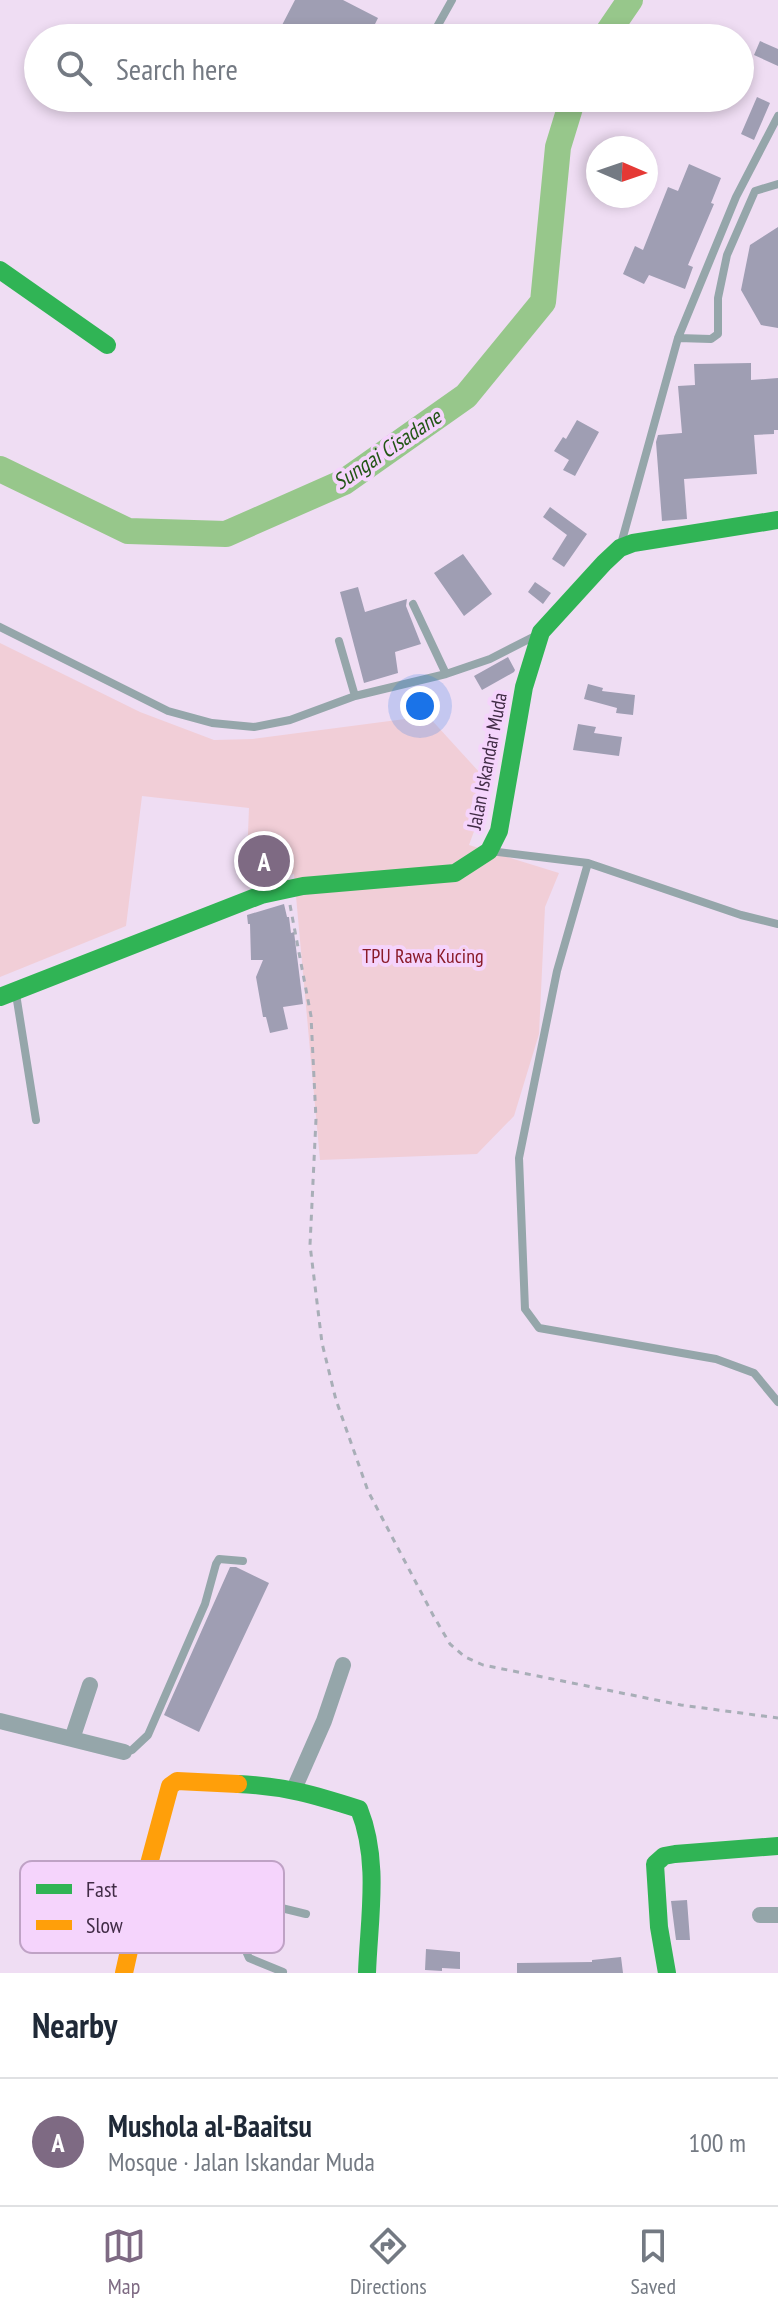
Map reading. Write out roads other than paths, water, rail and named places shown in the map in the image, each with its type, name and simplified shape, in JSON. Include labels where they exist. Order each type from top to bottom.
[{"type":"street","points":[[0,270],[107,345]]},
{"type":"street","points":[[620,548],[633,543],[778,520]]},
{"type":"street","name":"Jalan Iskandar Muda","points":[[8,994],[261,895],[303,886],[455,873],[489,851],[499,831],[524,687],[541,632],[620,548]]},
{"type":"street","points":[[294,1789],[324,1721],[343,1665]]},
{"type":"street","points":[[72,1739],[90,1685]]},
{"type":"street","points":[[0,1721],[124,1752]]},
{"type":"street","points":[[150,1861],[170,1786],[177,1781],[272,1785],[359,1809],[366,1822],[370,1854],[367,1973]]},
{"type":"street","points":[[667,1973],[659,1927],[655,1864],[664,1856],[675,1854],[778,1846]]},
{"type":"street","points":[[760,1915],[778,1915]]},
{"type":"street","points":[[124,1973],[129,1953]]},
{"type":"lane","points":[[439,24],[452,0]]},
{"type":"lane","points":[[620,548],[678,338],[736,197],[778,116]]},
{"type":"lane","points":[[678,338],[711,339],[718,334],[718,298],[727,255],[755,191],[778,184]]},
{"type":"lane","points":[[413,604],[446,674]]},
{"type":"lane","points":[[0,627],[168,711],[212,723],[254,727],[290,720],[355,696],[446,674],[490,659],[541,632]]},
{"type":"lane","points":[[339,641],[355,696]]},
{"type":"lane","points":[[489,851],[588,863],[741,915],[778,924]]},
{"type":"lane","points":[[588,863],[557,971],[519,1158],[525,1309],[539,1328],[716,1359],[754,1373],[778,1402]]},
{"type":"lane","points":[[8,994],[36,1120]]},
{"type":"lane","points":[[124,1752],[132,1750],[148,1735],[205,1604],[219,1559],[243,1561]]},
{"type":"lane","points":[[284,1909],[306,1914]]},
{"type":"lane","points":[[247,1953],[249,1958],[283,1972]]},
{"type":"waterway","name":"Sungai Cisadane","points":[[614,24],[630,0]]},
{"type":"waterway","name":"Sungai Cisadane","points":[[0,469],[128,531],[226,534],[344,482],[466,396],[543,302],[558,147],[569,112]]},
{"type":"place","name":"Mushola al-Baaitsu","points":[[264,861]]},
{"type":"park label","name":"TPU Rawa Kucing","points":[[423,956]]}]
